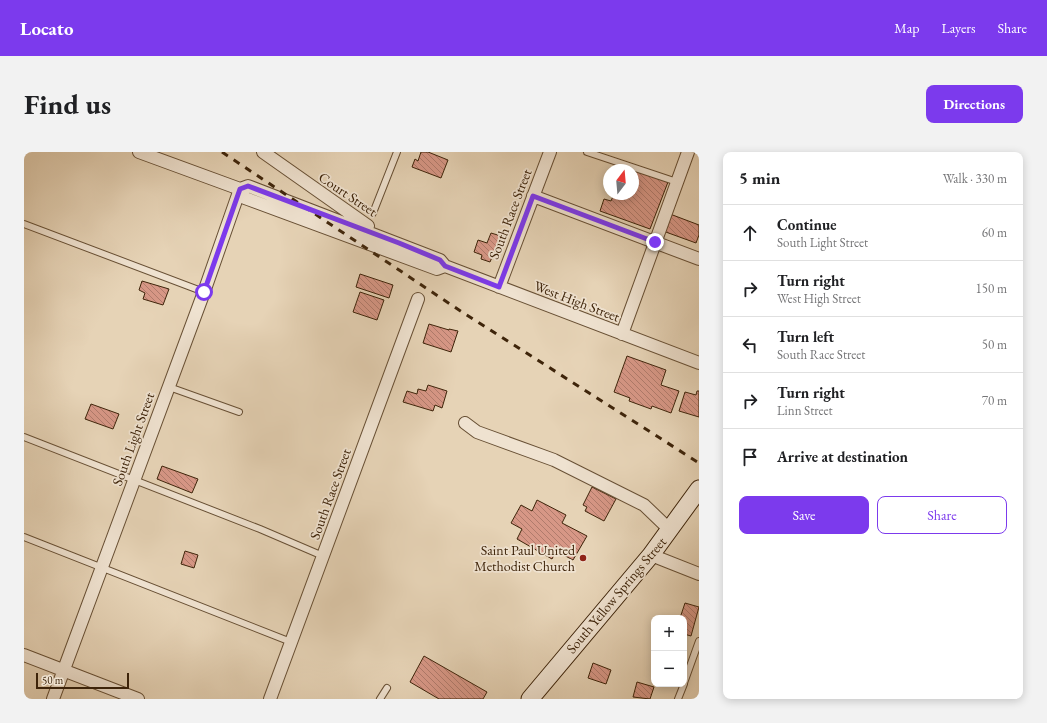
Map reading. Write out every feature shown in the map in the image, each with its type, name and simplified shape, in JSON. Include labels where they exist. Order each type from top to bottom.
[{"type":"main road","name":"South Yellow Springs Street","points":[[530,699],[651,555],[699,489]]},
{"type":"street","name":"West High Street","points":[[139,152],[240,189],[248,186],[399,243],[440,260],[445,266],[699,363]]},
{"type":"street","name":"Court Street","points":[[263,152],[370,228],[399,243]]},
{"type":"street","name":"South Race Street","points":[[499,287],[550,152]]},
{"type":"street","points":[[622,334],[688,152]]},
{"type":"street","name":"West High Street","points":[[240,189],[245,198],[437,269],[445,266]]},
{"type":"street","name":"South Light Street","points":[[53,699],[204,292],[240,189]]},
{"type":"street","points":[[533,196],[699,259]]},
{"type":"street","name":"South Race Street","points":[[270,699],[418,299]]},
{"type":"street","points":[[465,423],[477,432],[554,460],[644,505],[670,530]]},
{"type":"street","points":[[651,555],[699,574]]},
{"type":"street","points":[[24,655],[138,699]]},
{"type":"lane","points":[[373,213],[397,152]]},
{"type":"lane","points":[[587,152],[677,182]]},
{"type":"lane","points":[[24,224],[204,292]]},
{"type":"lane","points":[[169,387],[240,412]]},
{"type":"lane","points":[[24,437],[323,556]]},
{"type":"lane","points":[[24,537],[101,569],[291,642]]},
{"type":"lane","points":[[687,675],[699,641]]},
{"type":"lane","points":[[678,699],[682,687]]},
{"type":"lane","points":[[380,699],[387,688]]},
{"type":"building","points":[[421,152],[428,152],[448,160],[441,178],[412,167],[415,159],[418,161]]},
{"type":"building","points":[[639,172],[668,182],[650,229],[600,211],[604,200],[639,200]]},
{"type":"building","points":[[670,214],[699,225],[699,235],[696,243],[663,231]]},
{"type":"building","points":[[491,233],[501,236],[490,262],[481,259],[482,255],[474,252],[478,240],[487,243]]},
{"type":"building","points":[[360,274],[393,285],[389,298],[356,287]]},
{"type":"building","points":[[142,281],[169,289],[163,305],[143,299],[145,293],[139,290]]},
{"type":"building","points":[[360,292],[384,300],[377,320],[353,312]]},
{"type":"building","points":[[429,324],[458,331],[451,352],[423,343]]},
{"type":"building","points":[[627,356],[666,370],[661,385],[679,391],[671,413],[652,406],[651,409],[629,401],[630,398],[614,392]]},
{"type":"building","points":[[428,385],[447,391],[442,408],[435,405],[433,411],[403,402],[407,391],[417,394],[418,389],[426,391]]},
{"type":"building","points":[[697,391],[699,391],[699,417],[679,411],[685,392],[696,395]]},
{"type":"building","points":[[91,404],[119,414],[113,429],[85,419]]},
{"type":"building","points":[[162,466],[198,479],[192,493],[157,479]]},
{"type":"building","points":[[592,487],[616,499],[604,521],[585,511],[587,507],[583,505]]},
{"type":"building","points":[[537,500],[566,515],[562,523],[587,536],[573,560],[556,551],[552,559],[517,539],[522,529],[511,523],[521,505],[532,511]]},
{"type":"building","points":[[185,551],[198,555],[194,568],[181,564]]},
{"type":"building","points":[[685,603],[699,607],[691,636],[687,635],[687,615],[681,615]]},
{"type":"building","points":[[424,656],[487,692],[483,699],[439,699],[410,682]]},
{"type":"building","points":[[593,663],[611,670],[606,684],[588,678]]},
{"type":"building","points":[[637,682],[654,687],[650,699],[633,697]]},
{"type":"railway","points":[[222,152],[459,310],[699,463]]},
{"type":"place","name":"Saint Paul United Methodist Church","points":[[583,558]]},
{"type":"route","points":[[204,292],[240,189],[248,186],[399,243],[440,260],[445,266],[499,287],[533,196],[655,242]]}]
